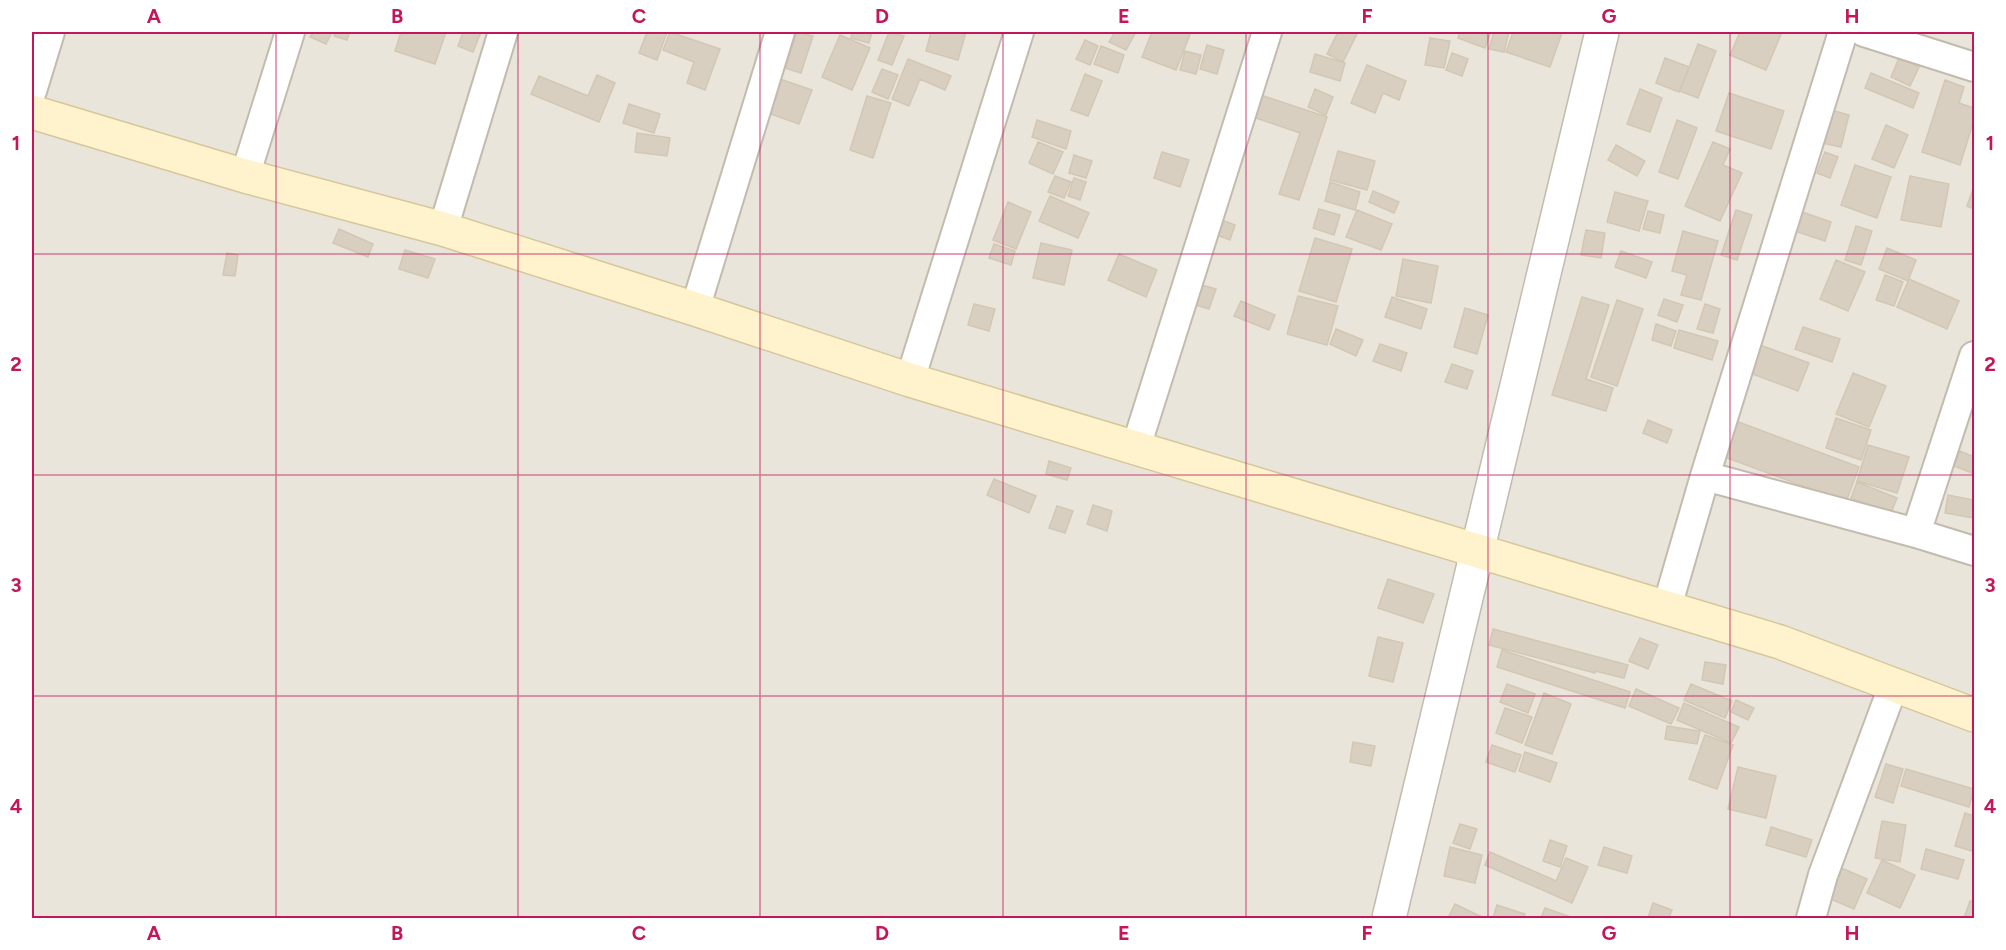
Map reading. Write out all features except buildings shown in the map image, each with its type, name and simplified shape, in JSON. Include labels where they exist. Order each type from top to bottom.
[{"type":"main road","points":[[32,112],[245,176],[443,230],[695,309],[910,380],[1780,642],[1974,715]]},
{"type":"street","points":[[32,91],[50,32]]},
{"type":"street","points":[[245,176],[290,32]]},
{"type":"street","points":[[443,230],[503,32]]},
{"type":"street","points":[[695,309],[780,32]]},
{"type":"street","points":[[910,380],[1019,32]]},
{"type":"street","points":[[1136,447],[1267,32]]},
{"type":"street","points":[[1389,918],[1479,552],[1602,32]]},
{"type":"street","points":[[1667,607],[1705,476],[1843,32]]},
{"type":"street","points":[[1864,32],[1974,67]]},
{"type":"street","points":[[1917,533],[1974,356]]},
{"type":"street","points":[[1705,476],[1917,533],[1974,551]]},
{"type":"street","points":[[1811,918],[1823,874],[1894,684]]},
{"type":"shaded area","points":[[32,32],[1974,32],[1974,918],[32,918]]}]
